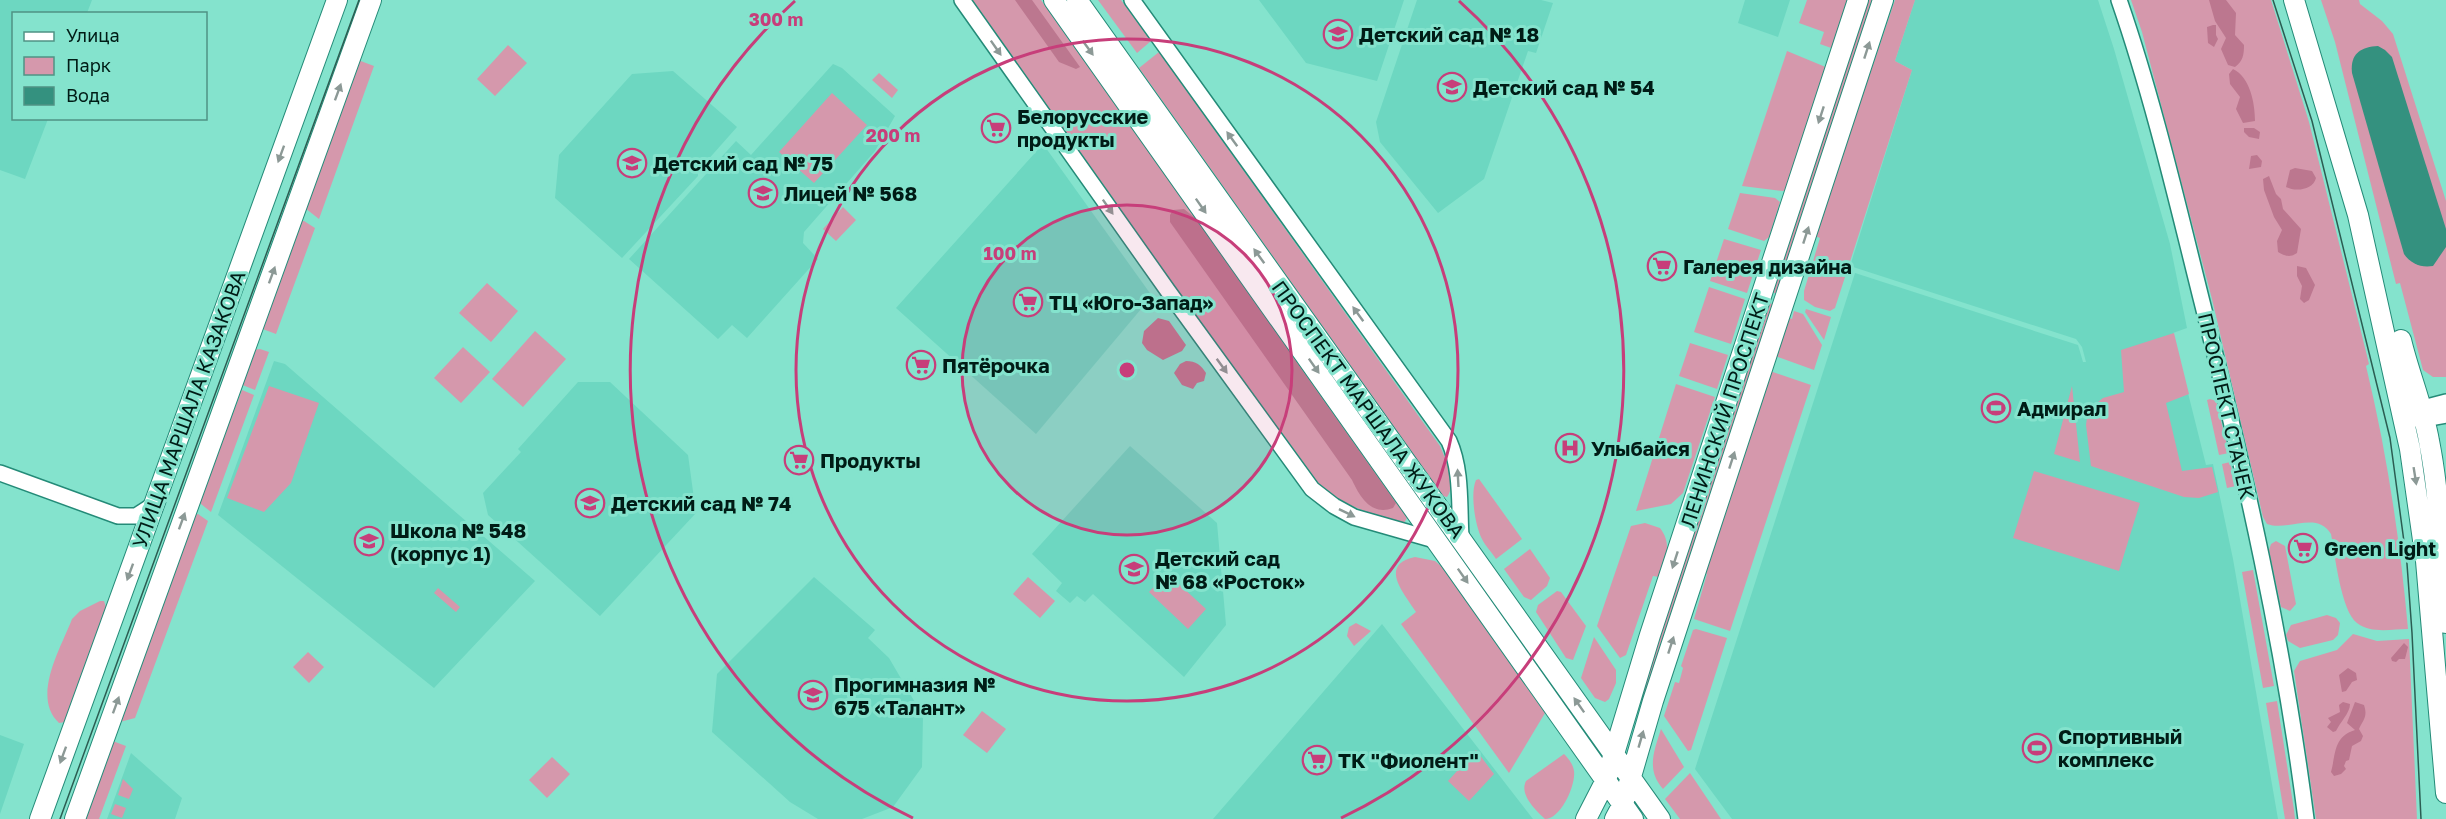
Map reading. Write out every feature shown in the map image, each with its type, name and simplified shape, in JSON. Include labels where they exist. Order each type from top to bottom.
[{"type":"main road","name":"УЛИЦА МАРШАЛА КАЗАКОВА","points":[[40,819],[337,0]]},
{"type":"main road","name":"УЛИЦА МАРШАЛА КАЗАКОВА","points":[[75,819],[371,0]]},
{"type":"main road","name":"ПРОСПЕКТ МАРШАЛА ЖУКОВА","points":[[1054,0],[1606,780],[1624,814]]},
{"type":"main road","name":"ПРОСПЕКТ МАРШАЛА ЖУКОВА","points":[[1077,0],[1660,819]]},
{"type":"main road","name":"ЛЕНИНСКИЙ ПРОСПЕКТ","points":[[1586,819],[1606,780],[1858,0]]},
{"type":"main road","name":"ЛЕНИНСКИЙ ПРОСПЕКТ","points":[[1624,814],[1631,778],[1653,701],[1883,0]]},
{"type":"main road","points":[[2294,0],[2355,205],[2404,418],[2426,561],[2446,793]]},
{"type":"main road","points":[[2306,0],[2356,164],[2409,374],[2424,414],[2439,512],[2446,623]]},
{"type":"street","points":[[962,0],[1174,300],[1312,489],[1334,506],[1354,517],[1438,541]]},
{"type":"street","points":[[1132,0],[1449,441],[1455,454],[1457,467],[1461,537]]},
{"type":"street","name":"ПРОСПЕКТ СТАЧЕК","points":[[2119,0],[2164,157],[2241,461],[2273,618],[2306,819]]},
{"type":"street","points":[[2424,414],[2446,402]]},
{"type":"street","points":[[2404,418],[2424,414],[2446,415]]},
{"type":"street","points":[[0,473],[118,516],[136,516],[153,506]]},
{"type":"street","points":[[118,516],[132,528],[140,544]]},
{"type":"shaded area","points":[[0,0],[92,0],[87,12],[12,12],[12,120],[48,120],[25,179],[0,170]]},
{"type":"shaded area","points":[[1015,0],[1032,0],[1080,67],[1076,69],[1059,62]]},
{"type":"shaded area","name":"Детский сад № 18","points":[[1259,0],[1404,0],[1377,81],[1306,63]]},
{"type":"shaded area","name":"Детский сад № 54","points":[[1417,0],[1541,0],[1553,3],[1536,53],[1528,51],[1484,179],[1438,213],[1380,142],[1376,122]]},
{"type":"shaded area","points":[[1745,0],[1790,0],[1778,37],[1738,23]]},
{"type":"shaded area","points":[[1915,0],[2098,0],[2170,244],[2187,328],[2173,333],[2206,465],[2213,464],[2233,559],[2278,819],[1732,819],[1695,769],[1855,273],[2078,345],[2083,362],[2086,362],[2082,347],[2076,339],[1850,266],[1912,70],[1895,61]]},
{"type":"shaded area","points":[[2209,0],[2226,0],[2236,13],[2235,35],[2244,45],[2244,49],[2241,60],[2235,67],[2228,65],[2221,49],[2226,38],[2215,21]]},
{"type":"shaded area","points":[[2216,25],[2218,39],[2214,47],[2208,43],[2207,27]]},
{"type":"shaded area","name":"Лицей № 568","points":[[833,64],[842,68],[895,116],[875,151],[804,232],[803,243],[818,259],[747,338],[732,325],[718,339],[629,259],[736,141],[751,155]]},
{"type":"shaded area","points":[[2233,69],[2244,78],[2250,91],[2255,121],[2243,123],[2236,109],[2240,97],[2230,84],[2229,74]]},
{"type":"shaded area","name":"Детский сад № 75","points":[[673,71],[737,127],[698,171],[698,176],[622,258],[555,198],[559,155],[632,74]]},
{"type":"shaded area","points":[[2244,128],[2254,128],[2260,132],[2259,139],[2249,137],[2244,132]]},
{"type":"shaded area","points":[[1043,144],[1152,296],[1036,434],[896,308]]},
{"type":"shaded area","points":[[2257,155],[2262,161],[2261,167],[2249,169],[2251,156]]},
{"type":"shaded area","points":[[2295,168],[2312,171],[2316,178],[2314,182],[2304,189],[2286,187],[2290,170]]},
{"type":"shaded area","points":[[2269,176],[2276,194],[2281,199],[2283,209],[2301,229],[2297,253],[2292,256],[2278,252],[2277,241],[2282,230],[2274,217],[2264,190],[2263,179]]},
{"type":"shaded area","points":[[1184,209],[1194,217],[1396,503],[1393,508],[1385,510],[1372,507],[1359,493],[1170,222],[1173,210]]},
{"type":"shaded area","points":[[2297,266],[2306,268],[2315,285],[2309,300],[2304,303],[2300,299],[2302,286],[2297,276]]},
{"type":"shaded area","points":[[1158,318],[1169,321],[1186,345],[1182,351],[1163,360],[1147,350],[1142,343],[1144,331]]},
{"type":"shaded area","name":"Школа № 548 (корпус 1)","points":[[274,361],[285,364],[535,581],[434,688],[218,515]]},
{"type":"shaded area","points":[[1186,361],[1198,364],[1206,373],[1204,381],[1197,383],[1193,389],[1182,385],[1174,373],[1180,364]]},
{"type":"shaded area","name":"Детский сад № 74","points":[[578,382],[610,382],[688,455],[696,513],[600,616],[488,515],[483,493],[521,452],[518,449]]},
{"type":"shaded area","name":"Детский сад № 68 «Росток»","points":[[1130,446],[1217,523],[1226,625],[1184,677],[1093,594],[1085,602],[1077,596],[1070,603],[1056,591],[1062,583],[1032,554]]},
{"type":"shaded area","name":"Прогимназия № 675 «Талант»","points":[[814,577],[875,630],[868,638],[889,658],[923,716],[922,767],[893,807],[862,819],[818,819],[790,802],[712,732],[717,674]]},
{"type":"shaded area","points":[[1382,624],[1533,819],[1213,819]]},
{"type":"shaded area","points":[[2404,643],[2408,647],[2405,659],[2392,661],[2391,658]]},
{"type":"shaded area","points":[[2348,668],[2356,673],[2357,680],[2342,692],[2339,675]]},
{"type":"shaded area","points":[[2343,702],[2350,704],[2350,707],[2336,731],[2333,732],[2327,727],[2331,722],[2328,718],[2340,712],[2339,705]]},
{"type":"shaded area","points":[[2355,702],[2364,705],[2365,709],[2359,729],[2363,736],[2361,741],[2352,746],[2349,760],[2344,766],[2346,769],[2334,776],[2331,772],[2339,742],[2355,730],[2347,723]]},
{"type":"shaded area","points":[[0,735],[24,744],[0,814]]},
{"type":"shaded area","points":[[131,753],[182,798],[175,819],[107,819]]},
{"type":"green space","points":[[970,0],[1041,0],[1405,513],[1407,518],[1404,523],[1400,525],[1339,501],[1315,485]]},
{"type":"green space","points":[[1098,0],[1121,0],[1151,41],[1137,53]]},
{"type":"green space","points":[[1807,0],[1851,0],[1834,49],[1820,44],[1824,32],[1799,23]]},
{"type":"green space","points":[[1868,0],[1873,0],[1777,294],[1772,292]]},
{"type":"green space","points":[[1895,0],[1915,0],[1895,61],[1912,70],[1835,308],[1830,311],[1815,307],[1804,300],[1804,291],[1820,238],[1815,236]]},
{"type":"green space","points":[[2131,0],[2271,0],[2309,122],[2369,364],[2366,366],[2397,530],[2408,629],[2369,629],[2351,617],[2343,595],[2331,534],[2325,527],[2310,522],[2275,526],[2267,524],[2263,517],[2212,299],[2142,32]]},
{"type":"green space","points":[[2321,0],[2359,0],[2360,4],[2382,21],[2393,34],[2446,201],[2446,377],[2433,377],[2423,370],[2400,283],[2396,284],[2335,42]]},
{"type":"green space","points":[[508,45],[527,63],[495,96],[477,79]]},
{"type":"green space","points":[[1787,51],[1828,68],[1788,189],[1783,191],[1742,186]]},
{"type":"green space","points":[[1159,52],[1440,446],[1451,479],[1450,492],[1447,497],[1443,496],[1139,68]]},
{"type":"green space","points":[[358,60],[374,66],[319,219],[305,208]]},
{"type":"green space","points":[[879,73],[898,90],[892,98],[872,80]]},
{"type":"green space","points":[[832,93],[867,125],[814,183],[779,152]]},
{"type":"green space","points":[[1740,193],[1775,198],[1780,202],[1769,237],[1764,241],[1728,229]]},
{"type":"green space","points":[[843,207],[856,220],[836,241],[823,229]]},
{"type":"green space","points":[[299,221],[304,221],[315,228],[276,334],[260,328]]},
{"type":"green space","points":[[1724,239],[1761,250],[1747,293],[1710,281]]},
{"type":"green space","points":[[487,283],[518,311],[491,342],[459,313]]},
{"type":"green space","points":[[1709,287],[1745,299],[1731,344],[1694,332]]},
{"type":"green space","points":[[1768,303],[1773,304],[1644,701],[1639,700]]},
{"type":"green space","points":[[1806,309],[1831,317],[1824,340],[1805,312]]},
{"type":"green space","points":[[1794,311],[1803,314],[1822,345],[1814,370],[1775,356],[1787,317],[1792,319]]},
{"type":"green space","points":[[535,331],[566,359],[523,407],[492,379]]},
{"type":"green space","points":[[2174,333],[2189,394],[2166,403],[2182,471],[2212,467],[2218,492],[2199,498],[2184,497],[2091,466],[2086,425],[2088,410],[2103,398],[2124,392],[2121,350]]},
{"type":"green space","points":[[1690,343],[1728,355],[1717,389],[1679,376]]},
{"type":"green space","points":[[463,347],[490,372],[461,403],[434,378]]},
{"type":"green space","points":[[260,349],[269,352],[255,390],[240,384],[253,350]]},
{"type":"green space","points":[[1770,371],[1811,385],[1730,631],[1694,619],[1707,574],[1703,573]]},
{"type":"green space","points":[[1676,384],[1715,397],[1683,493],[1671,504],[1636,511]]},
{"type":"green space","points":[[269,386],[319,403],[291,483],[264,512],[227,498]]},
{"type":"green space","points":[[2072,386],[2080,462],[2054,454]]},
{"type":"green space","points":[[242,390],[254,395],[211,512],[201,504],[198,497],[228,415],[232,416]]},
{"type":"green space","points":[[2207,400],[2216,401],[2229,453],[2219,455]]},
{"type":"green space","points":[[2230,462],[2236,486],[2227,488],[2222,464]]},
{"type":"green space","points":[[2034,471],[2140,503],[2119,571],[2013,538]]},
{"type":"green space","points":[[1479,479],[1522,539],[1496,559],[1482,539],[1475,518],[1473,493],[1476,480]]},
{"type":"green space","points":[[198,514],[208,521],[135,718],[116,723],[191,516]]},
{"type":"green space","points":[[1645,523],[1660,528],[1666,540],[1667,552],[1659,577],[1653,576],[1626,655],[1620,658],[1597,626],[1631,526]]},
{"type":"green space","points":[[2276,541],[2285,546],[2296,604],[2290,611],[2281,607],[2269,550],[2271,544]]},
{"type":"green space","points":[[1530,549],[1550,578],[1547,586],[1531,600],[1524,597],[1504,569]]},
{"type":"green space","points":[[1415,557],[1435,561],[1442,567],[1545,713],[1509,773],[1401,624],[1416,612],[1401,588],[1396,573],[1398,566]]},
{"type":"green space","points":[[2253,570],[2274,686],[2263,688],[2242,572]]},
{"type":"green space","points":[[1167,573],[1206,609],[1188,629],[1149,592]]},
{"type":"green space","points":[[1028,577],[1055,601],[1040,618],[1013,594]]},
{"type":"green space","points":[[438,588],[460,607],[456,612],[434,593]]},
{"type":"green space","points":[[1557,591],[1561,592],[1586,626],[1573,660],[1566,658],[1536,612],[1538,605]]},
{"type":"green space","points":[[104,601],[106,607],[65,722],[59,723],[51,712],[48,700],[51,672],[72,619],[80,611]]},
{"type":"green space","points":[[2327,615],[2336,618],[2340,623],[2338,635],[2333,640],[2300,648],[2288,641],[2286,635],[2291,625]]},
{"type":"green space","points":[[1356,623],[1371,631],[1354,646],[1347,636],[1349,627]]},
{"type":"green space","points":[[1693,630],[1727,638],[1691,750],[1688,751],[1664,716],[1675,682],[1679,683],[1683,668],[1681,666]]},
{"type":"green space","points":[[2353,634],[2377,641],[2409,639],[2417,819],[2316,819],[2294,671],[2300,661],[2337,650]]},
{"type":"green space","points":[[1594,637],[1616,670],[1616,683],[1609,699],[1605,702],[1595,698],[1581,678]]},
{"type":"green space","points":[[308,652],[324,667],[309,683],[293,667]]},
{"type":"green space","points":[[2277,701],[2295,819],[2285,819],[2266,703]]},
{"type":"green space","points":[[982,711],[1006,729],[987,753],[963,735]]},
{"type":"green space","points":[[1661,729],[1684,767],[1663,789],[1653,767],[1654,753]]},
{"type":"green space","points":[[110,740],[126,746],[99,819],[81,819]]},
{"type":"green space","points":[[1476,750],[1494,774],[1469,801],[1448,781]]},
{"type":"green space","points":[[1564,754],[1573,768],[1573,784],[1562,808],[1551,818],[1545,819],[1530,802],[1524,786],[1526,781]]},
{"type":"green space","points":[[552,757],[570,774],[547,798],[529,780]]},
{"type":"green space","points":[[1690,773],[1721,819],[1680,819],[1665,799]]},
{"type":"green space","points":[[123,779],[133,789],[129,799],[118,795]]},
{"type":"green space","points":[[115,804],[126,808],[122,818],[111,814]]},
{"type":"water","points":[[2378,46],[2392,57],[2446,229],[2446,247],[2433,266],[2417,264],[2404,254],[2352,73],[2355,56],[2361,50]]},
{"type":"tram line","points":[[60,819],[359,0]]},
{"type":"tram line","points":[[2273,0],[2312,121],[2390,438],[2407,564],[2421,819]]},
{"type":"place","name":"Детский сад № 18","points":[[1338,34]]},
{"type":"place","name":"Детский сад № 54","points":[[1452,87]]},
{"type":"place","name":"Белорусские продукты","points":[[996,128]]},
{"type":"place","name":"Детский сад № 75","points":[[632,163]]},
{"type":"place","name":"Лицей № 568","points":[[763,193]]},
{"type":"place","name":"Галерея дизайна","points":[[1662,266]]},
{"type":"place","name":"ТЦ «Юго-Запад»","points":[[1028,302]]},
{"type":"place","name":"Пятёрочка","points":[[921,365]]},
{"type":"place","name":"Адмирал","points":[[1996,408]]},
{"type":"place","name":"Улыбайся","points":[[1570,448]]},
{"type":"place","name":"Продукты","points":[[799,460]]},
{"type":"place","name":"Детский сад № 74","points":[[590,503]]},
{"type":"place","name":"Школа № 548 (корпус 1)","points":[[369,541]]},
{"type":"place","name":"Green Light","points":[[2303,548]]},
{"type":"place","name":"Детский сад № 68 «Росток»","points":[[1134,569]]},
{"type":"place","name":"Прогимназия № 675 «Талант»","points":[[813,695]]},
{"type":"place","name":"Спортивный комплекс","points":[[2037,748]]},
{"type":"place","name":"ТК \"Фиолент\"","points":[[1317,760]]}]
